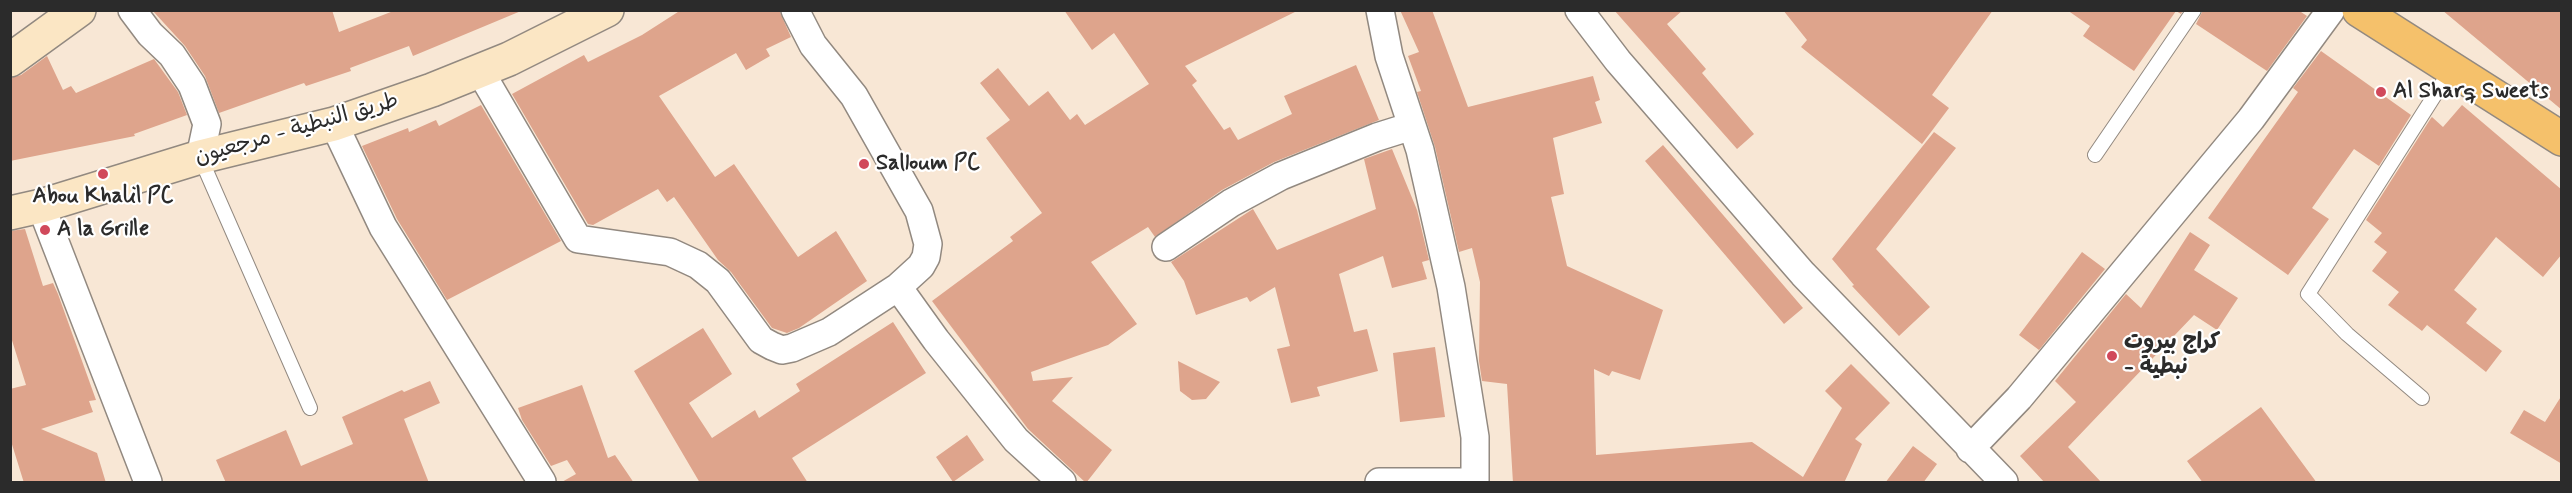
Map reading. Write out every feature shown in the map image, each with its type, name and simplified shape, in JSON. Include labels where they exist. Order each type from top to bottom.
[{"type":"main road","points":[[10,60],[79,10]]},
{"type":"main road","name":"طريق النبطية - مرجعيون","points":[[26,209],[200,157],[334,124],[480,71],[607,10]]},
{"type":"main road","points":[[2360,10],[2562,139]]},
{"type":"street","points":[[132,10],[150,34],[172,55],[192,85],[207,124],[200,157]]},
{"type":"street","points":[[480,71],[578,239],[670,252],[698,265],[718,281],[761,340],[782,350],[829,332],[898,287],[921,266],[926,257],[928,244],[919,211],[854,96],[813,45],[795,10]]},
{"type":"street","points":[[1380,10],[1389,56],[1420,150],[1453,298],[1475,437],[1475,483]]},
{"type":"street","points":[[1579,10],[1618,62],[1803,274],[2004,483]]},
{"type":"street","points":[[1970,448],[2019,398],[2251,119],[2331,10]]},
{"type":"street","points":[[334,124],[383,227],[542,483]]},
{"type":"street","points":[[1166,247],[1231,203],[1281,176],[1377,136],[1412,126]]},
{"type":"street","points":[[26,209],[148,483]]},
{"type":"street","points":[[898,287],[936,340],[1016,440],[1062,483]]},
{"type":"street","points":[[1379,483],[1462,483]]},
{"type":"lane","points":[[2095,155],[2194,10]]},
{"type":"lane","points":[[2422,398],[2348,334],[2308,294],[2452,68]]},
{"type":"lane","points":[[200,157],[310,408]]},
{"type":"building","points":[[152,10],[332,10],[339,32],[396,10],[521,11],[413,56],[409,46],[350,68],[351,71],[306,86],[304,83],[219,113],[205,76],[185,46]]},
{"type":"building","points":[[681,10],[779,10],[791,37],[766,49],[770,56],[746,70],[736,53],[659,96],[715,177],[734,164],[798,257],[836,231],[867,281],[799,328],[787,333],[772,328],[731,272],[718,260],[674,197],[667,202],[658,189],[593,225],[588,224],[512,94],[584,55],[588,62],[642,35]]},
{"type":"building","points":[[1064,10],[1299,10],[1185,66],[1197,81],[1192,85],[1224,130],[1230,127],[1238,140],[1292,114],[1284,96],[1356,65],[1379,120],[1274,162],[1222,190],[1155,237],[1148,227],[1091,262],[1137,324],[1108,345],[1031,372],[1033,381],[1073,377],[1052,401],[1112,450],[1086,483],[1028,429],[932,301],[1013,241],[1010,237],[1042,213],[986,138],[1010,120],[980,83],[998,68],[1029,106],[1048,91],[1070,120],[1077,114],[1085,125],[1149,84],[1114,33],[1092,50]]},
{"type":"building","points":[[1400,10],[1432,10],[1468,107],[1593,76],[1600,100],[1595,102],[1602,123],[1553,138],[1564,194],[1551,197],[1567,266],[1663,310],[1640,380],[1612,371],[1609,376],[1594,369],[1596,455],[1752,442],[1803,477],[1842,408],[1825,391],[1851,364],[1890,403],[1855,439],[1862,444],[1844,483],[1513,483],[1507,384],[1482,381],[1479,361],[1480,282],[1472,248],[1459,252],[1435,147],[1417,92],[1421,91],[1408,56],[1419,52]]},
{"type":"building","points":[[1614,10],[1683,10],[1667,24],[1706,69],[1702,73],[1754,134],[1737,149]]},
{"type":"building","points":[[1783,10],[1993,10],[1932,95],[1949,108],[1922,144],[1801,47],[1807,40]]},
{"type":"building","points":[[2067,10],[2183,10],[2181,14],[2176,11],[2134,71],[2083,36],[2090,26]]},
{"type":"building","points":[[2203,10],[2298,10],[2307,16],[2267,71],[2196,24]]},
{"type":"building","points":[[2442,10],[2562,10],[2562,110]]},
{"type":"building","points":[[2321,51],[2411,115],[2379,166],[2354,149],[2312,208],[2329,219],[2288,275],[2208,218],[2298,92],[2293,88]]},
{"type":"building","points":[[47,56],[63,90],[71,86],[76,93],[154,59],[178,92],[187,115],[134,134],[135,136],[10,161],[10,78],[21,75]]},
{"type":"building","points":[[481,105],[561,241],[447,300],[397,219],[362,146],[408,128],[409,132],[436,120],[439,126]]},
{"type":"building","points":[[2462,105],[2562,190],[2562,254],[2543,277],[2496,237],[2454,290],[2477,309],[2466,323],[2502,351],[2486,372],[2427,325],[2422,331],[2388,305],[2399,292],[2372,271],[2387,252],[2374,242],[2382,233],[2366,220],[2431,118],[2443,127]]},
{"type":"building","points":[[1934,132],[1956,148],[1876,249],[1930,307],[1899,336],[1852,286],[1854,285],[1832,259]]},
{"type":"building","points":[[1663,145],[1803,308],[1784,324],[1645,161]]},
{"type":"building","points":[[1392,149],[1417,210],[1429,260],[1422,262],[1427,279],[1392,288],[1383,256],[1339,274],[1354,332],[1367,329],[1378,371],[1317,387],[1320,396],[1291,403],[1277,349],[1290,346],[1275,287],[1250,302],[1247,297],[1196,315],[1184,281],[1171,262],[1253,209],[1277,250],[1376,209],[1364,159]]},
{"type":"building","points":[[25,229],[43,286],[53,283],[58,294],[96,400],[89,401],[93,412],[41,429],[97,453],[106,483],[24,483],[10,438],[10,389],[26,385],[10,334],[10,231]]},
{"type":"building","points":[[2190,232],[2210,245],[2194,270],[2238,298],[2217,330],[2194,315],[2068,447],[2102,483],[2045,483],[2020,456],[2076,402],[2055,381],[2126,294],[2141,308]]},
{"type":"building","points":[[2082,252],[2105,269],[2039,350],[2019,335]]},
{"type":"building","points":[[893,322],[926,373],[792,458],[808,483],[700,483],[634,371],[703,328],[732,374],[689,403],[712,438],[755,410],[759,418],[800,391],[796,384]]},
{"type":"building","points":[[1435,347],[1445,417],[1400,422],[1393,353]]},
{"type":"building","points":[[1178,361],[1220,382],[1206,399],[1192,400],[1180,391]]},
{"type":"building","points":[[430,381],[440,403],[404,419],[429,483],[226,483],[216,460],[286,430],[301,466],[353,444],[342,417],[402,390],[404,392]]},
{"type":"building","points":[[582,385],[608,458],[615,455],[634,483],[560,483],[576,474],[567,460],[551,466],[522,420],[518,408]]},
{"type":"building","points":[[2562,395],[2562,464],[2510,433],[2524,410],[2545,422]]},
{"type":"building","points":[[2261,407],[2317,483],[2203,483],[2187,461]]},
{"type":"building","points":[[967,435],[984,460],[953,482],[936,457]]},
{"type":"building","points":[[1913,446],[1937,464],[1923,483],[1885,483]]},
{"type":"place","name":"Al Sharq Sweets","points":[[2381,92]]},
{"type":"place","name":"Salloum PC","points":[[864,164]]},
{"type":"place","name":"Abou Khalil PC","points":[[103,174]]},
{"type":"place","name":"A la Grille","points":[[45,230]]},
{"type":"place","name":"كراج بيروت - نبطية","points":[[2112,356]]}]
